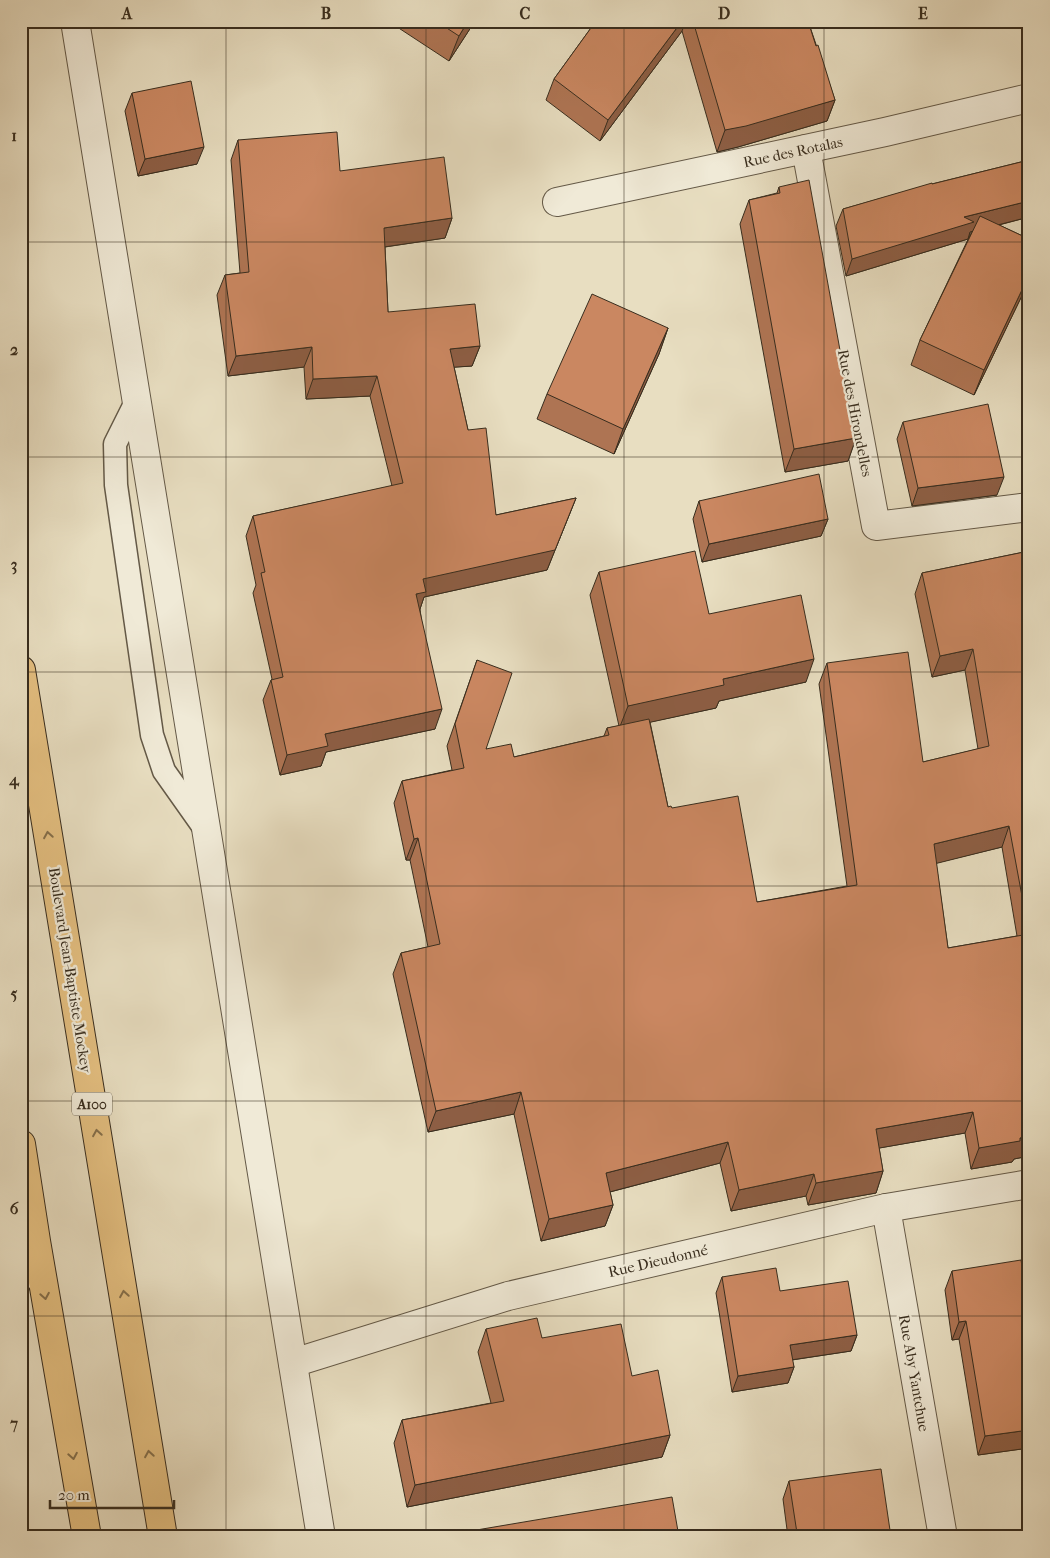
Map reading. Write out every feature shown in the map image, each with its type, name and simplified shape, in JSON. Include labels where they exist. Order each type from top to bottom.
[{"type":"highway","name":"Boulevard Jean-Baptiste Mockey","points":[[21,670],[163,1537]]},
{"type":"highway","points":[[21,1144],[87,1537]]},
{"type":"street","points":[[75,21],[321,1537]]},
{"type":"street","name":"Rue des Rotalas","points":[[557,202],[806,149],[1029,98]]},
{"type":"street","name":"Rue des Hirondelles","points":[[806,149],[876,526],[1029,506]]},
{"type":"street","name":"Rue Dieudonné","points":[[293,1363],[508,1296],[886,1208],[1029,1184]]},
{"type":"street","name":"Rue Aby Yantchue","points":[[886,1208],[943,1537]]},
{"type":"lane","points":[[136,400],[115,444],[116,485],[152,735],[164,771],[206,830]]},
{"type":"lane","points":[[21,1281],[36,1241]]},
{"type":"building","points":[[436,21],[468,21],[459,36]]},
{"type":"building","points":[[596,21],[682,21],[608,120],[554,79]]},
{"type":"building","points":[[693,21],[808,21],[816,46],[818,45],[835,100],[746,126],[725,130]]},
{"type":"building","points":[[191,81],[204,147],[145,159],[132,93]]},
{"type":"building","points":[[337,132],[340,171],[444,157],[452,218],[384,228],[388,312],[475,304],[480,346],[450,349],[468,430],[486,428],[496,515],[576,498],[555,550],[423,579],[426,592],[416,594],[442,709],[325,734],[328,746],[287,755],[271,680],[283,677],[261,573],[265,572],[253,516],[403,483],[377,376],[313,379],[312,347],[236,356],[225,275],[249,272],[238,140]]},
{"type":"building","points":[[1029,160],[1029,201],[964,217],[974,222],[852,259],[843,209],[932,183]]},
{"type":"building","points":[[809,180],[856,438],[794,449],[749,200],[780,193],[779,187]]},
{"type":"building","points":[[980,216],[1029,239],[1029,275],[984,370],[920,340]]},
{"type":"building","points":[[592,294],[668,328],[623,429],[547,394]]},
{"type":"building","points":[[988,404],[1004,477],[918,488],[903,422]]},
{"type":"building","points":[[819,474],[828,519],[709,544],[699,501]]},
{"type":"building","points":[[695,551],[709,614],[801,595],[814,659],[723,679],[724,685],[628,706],[599,572]]},
{"type":"building","points":[[1029,551],[1029,934],[1029,1136],[1020,1138],[1020,1141],[979,1148],[973,1112],[876,1129],[883,1171],[816,1183],[814,1174],[739,1190],[728,1142],[606,1173],[613,1205],[549,1219],[521,1092],[436,1111],[401,953],[440,944],[418,838],[414,839],[402,781],[464,768],[455,724],[477,660],[512,673],[486,749],[511,744],[514,757],[609,735],[607,728],[649,719],[668,807],[671,806],[672,808],[738,796],[757,902],[857,885],[827,663],[908,652],[923,762],[989,746],[973,649],[940,656],[922,573]],"holes":[[[1009,826],[1029,934],[948,948],[934,844]]]},
{"type":"building","points":[[1021,1260],[1026,1292],[1029,1291],[1029,1430],[985,1436],[966,1321],[959,1322],[952,1271]]},
{"type":"building","points":[[776,1268],[780,1291],[848,1281],[857,1335],[790,1345],[794,1367],[738,1376],[722,1277]]},
{"type":"building","points":[[537,1318],[542,1338],[621,1324],[632,1376],[658,1370],[670,1435],[415,1485],[402,1420],[504,1401],[486,1329]]},
{"type":"building","points":[[881,1469],[891,1537],[801,1537],[800,1532],[797,1533],[789,1481]]},
{"type":"building","points":[[672,1497],[679,1537],[435,1537]]}]
